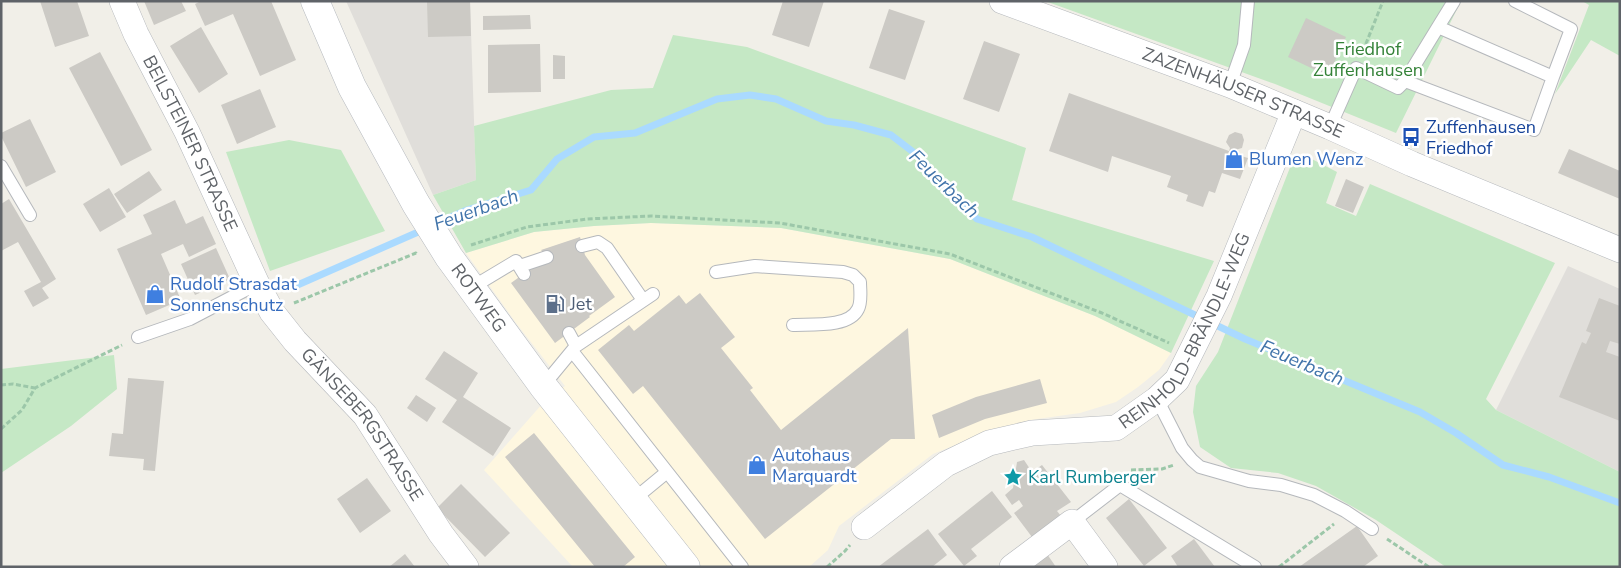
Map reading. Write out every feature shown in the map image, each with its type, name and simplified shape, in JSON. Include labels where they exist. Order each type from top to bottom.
[{"type":"main road","name":"ROTWEG","points":[[315,1],[352,87],[416,204],[446,253],[543,386],[686,567]]},
{"type":"street","name":"BEILSTEINER STRASSE","points":[[122,1],[136,34],[187,132],[257,284]]},
{"type":"street","name":"ZAZENHÄUSER STRASSE","points":[[1002,1],[1230,85],[1412,164],[1620,250]]},
{"type":"street","name":"REINHOLD-BRÄNDLE-WEG","points":[[864,526],[946,464],[988,443],[1032,433],[1116,428],[1157,399],[1177,380],[1219,296],[1294,112]]},
{"type":"street","name":"GÄNSEBERGSTRASSE","points":[[257,284],[272,312],[295,341],[365,415],[441,534],[466,567]]},
{"type":"street","points":[[1012,567],[1072,522],[1105,567]]},
{"type":"lane","points":[[1230,85],[1244,45],[1248,1]]},
{"type":"lane","points":[[1330,127],[1356,68],[1398,88],[1405,81],[1454,1]]},
{"type":"lane","points":[[1405,81],[1534,130],[1571,29],[1516,1]]},
{"type":"lane","points":[[1438,27],[1553,77]]},
{"type":"lane","points":[[1,166],[30,215]]},
{"type":"lane","points":[[543,386],[574,349],[648,297],[607,248],[598,242],[582,246]]},
{"type":"lane","points":[[471,288],[516,261],[522,270],[547,257]]},
{"type":"lane","points":[[716,272],[755,266],[843,272],[853,274],[860,282],[859,308],[853,316],[842,322],[793,325]]},
{"type":"lane","points":[[138,338],[190,319],[257,284]]},
{"type":"lane","points":[[569,333],[574,349],[742,567]]},
{"type":"lane","points":[[1157,399],[1182,448],[1200,467],[1249,481],[1281,485],[1314,495],[1345,511],[1372,529]]},
{"type":"lane","points":[[633,500],[667,472]]},
{"type":"lane","points":[[1072,522],[1120,485],[1255,567]]},
{"type":"path","points":[[1356,68],[1383,1]]},
{"type":"path","points":[[272,312],[416,254],[427,268],[446,253]]},
{"type":"path","points":[[1,429],[22,410],[35,388],[138,338]]},
{"type":"path","points":[[1,385],[13,384],[35,388]]},
{"type":"path","points":[[1279,567],[1333,524],[1345,511]]},
{"type":"path","points":[[827,567],[845,551],[864,526]]},
{"type":"path","points":[[1372,529],[1429,567]]},
{"type":"shaded area","points":[[346,1],[470,1],[476,180],[433,195]]},
{"type":"shaded area","points":[[651,223],[781,228],[950,259],[1095,316],[1171,353],[1159,370],[1116,402],[1080,413],[1030,420],[980,435],[933,454],[839,526],[828,550],[809,567],[573,567],[484,470],[543,403],[565,386],[516,323],[466,253],[534,232]]},
{"type":"shaded area","points":[[1568,266],[1620,289],[1620,472],[1496,410]]},
{"type":"green space","name":"Friedhof Zuffenhausen","points":[[1045,1],[1461,1],[1396,133],[1275,84]]},
{"type":"green space","points":[[1582,1],[1620,1],[1620,56],[1591,40],[1555,94],[1589,5]]},
{"type":"green space","points":[[673,35],[747,47],[1026,148],[1012,200],[1214,261],[1171,353],[1095,316],[950,259],[781,228],[651,223],[594,226],[534,232],[466,253],[433,195],[476,180],[474,126],[611,90],[653,88]]},
{"type":"green space","points":[[289,140],[341,150],[385,231],[270,271],[226,152]]},
{"type":"green space","points":[[1306,156],[1337,172],[1326,203],[1356,216],[1370,184],[1555,263],[1486,399],[1496,410],[1620,472],[1620,567],[1446,567],[1376,520],[1316,486],[1278,473],[1231,468],[1200,447],[1193,412],[1196,386],[1218,352],[1291,165]]},
{"type":"green space","points":[[114,355],[117,389],[71,426],[1,473],[1,369]]},
{"type":"building","points":[[40,1],[77,1],[89,36],[55,47]]},
{"type":"building","points":[[144,1],[181,1],[186,11],[154,25]]},
{"type":"building","points":[[201,1],[271,1],[296,60],[260,76],[233,14],[205,26],[195,4]]},
{"type":"building","points":[[427,1],[470,1],[471,36],[428,37]]},
{"type":"building","points":[[783,1],[824,1],[809,47],[772,35]]},
{"type":"building","points":[[889,9],[925,21],[905,80],[869,68]]},
{"type":"building","points":[[530,15],[531,29],[483,30],[483,16]]},
{"type":"building","points":[[1306,18],[1346,37],[1328,76],[1288,57]]},
{"type":"building","points":[[201,27],[228,74],[199,93],[170,46]]},
{"type":"building","points":[[984,41],[1020,54],[999,112],[963,99]]},
{"type":"building","points":[[540,44],[541,92],[488,93],[488,45]]},
{"type":"building","points":[[100,52],[152,150],[121,166],[69,68]]},
{"type":"building","points":[[553,55],[565,56],[565,79],[553,79]]},
{"type":"building","points":[[260,89],[276,127],[237,144],[221,105]]},
{"type":"building","points":[[1069,93],[1229,151],[1230,148],[1226,142],[1229,135],[1235,132],[1242,134],[1244,140],[1242,148],[1235,150],[1234,154],[1248,158],[1240,179],[1222,173],[1215,193],[1209,191],[1203,207],[1186,201],[1188,195],[1167,187],[1171,176],[1112,156],[1108,172],[1049,151]]},
{"type":"building","points":[[30,119],[56,172],[26,187],[1,133]]},
{"type":"building","points":[[1569,149],[1620,171],[1620,199],[1558,173]]},
{"type":"building","points":[[149,171],[162,190],[127,213],[114,194]]},
{"type":"building","points":[[1346,179],[1364,187],[1353,213],[1335,206]]},
{"type":"building","points":[[109,188],[126,217],[100,232],[83,204]]},
{"type":"building","points":[[9,199],[56,279],[42,288],[49,298],[33,307],[24,291],[41,282],[18,242],[1,251],[1,204]]},
{"type":"building","points":[[175,200],[186,224],[203,216],[216,244],[189,257],[183,244],[161,254],[181,300],[146,315],[117,249],[152,234],[143,215]]},
{"type":"building","points":[[580,237],[585,255],[615,297],[555,343],[511,283],[547,257],[541,250]]},
{"type":"building","points":[[216,248],[230,279],[195,295],[181,264]]},
{"type":"building","points":[[700,293],[735,337],[721,348],[753,388],[750,390],[781,430],[908,328],[915,439],[891,439],[765,539],[643,386],[633,394],[598,350],[629,325],[634,331],[679,295],[686,304]]},
{"type":"building","points":[[1599,298],[1620,306],[1620,344],[1610,341],[1606,352],[1620,357],[1620,421],[1559,397],[1582,342],[1586,344],[1591,333],[1586,331]]},
{"type":"building","points":[[444,351],[478,373],[463,397],[511,428],[493,456],[442,422],[457,400],[425,379]]},
{"type":"building","points":[[128,378],[164,381],[155,471],[143,470],[144,459],[109,456],[112,433],[123,434]]},
{"type":"building","points":[[1040,379],[1047,403],[985,419],[939,438],[932,415],[976,397]]},
{"type":"building","points":[[416,395],[436,408],[427,422],[407,408]]},
{"type":"building","points":[[534,433],[635,557],[623,567],[595,567],[505,457]]},
{"type":"building","points":[[1024,460],[1032,472],[1042,465],[1071,502],[1057,511],[1061,516],[1032,537],[1014,513],[1023,506],[1019,500],[1012,505],[1005,495],[1013,488],[1017,462]]},
{"type":"building","points":[[367,478],[391,511],[360,533],[337,499]]},
{"type":"building","points":[[461,484],[510,533],[485,557],[437,508]]},
{"type":"building","points":[[992,491],[1012,517],[971,549],[977,556],[964,566],[938,534]]},
{"type":"building","points":[[1129,499],[1167,548],[1144,566],[1106,518]]},
{"type":"building","points":[[1357,526],[1378,556],[1363,567],[1299,567]]},
{"type":"building","points":[[928,529],[947,555],[932,567],[878,567]]},
{"type":"building","points":[[1194,539],[1215,567],[1178,567],[1171,556]]},
{"type":"building","points":[[405,554],[415,567],[389,567],[394,563]]},
{"type":"building","points":[[1047,554],[1056,567],[1030,567]]},
{"type":"waterway","name":"Feuerbach","points":[[435,224],[467,210],[531,190],[557,159],[594,137],[635,133],[717,99],[750,95],[776,99],[826,121],[854,125],[891,135],[921,158],[946,188],[977,219],[1032,237],[1245,339],[1420,412],[1456,433],[1503,465],[1549,477],[1620,503]]},
{"type":"waterway","name":"Feuerbach","points":[[293,287],[425,229]]},
{"type":"place","name":"Zuffenhausen Friedhof","points":[[1411,137]]},
{"type":"place","name":"Blumen Wenz","points":[[1234,159]]},
{"type":"place","name":"Rudolf Strasdat Sonnenschutz","points":[[155,294]]},
{"type":"place","name":"Jet","points":[[555,304]]},
{"type":"place","name":"Autohaus Marquardt","points":[[757,465]]},
{"type":"place","name":"Karl Rumberger","points":[[1013,477]]}]
